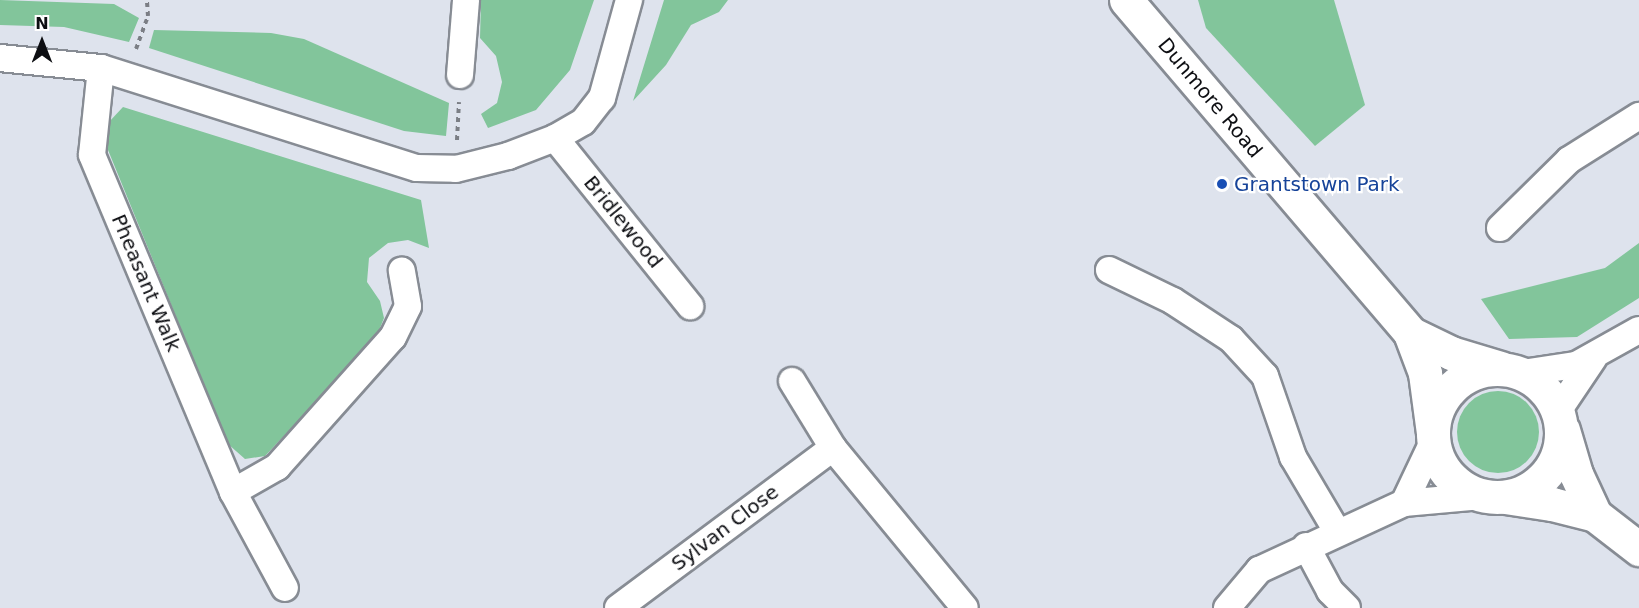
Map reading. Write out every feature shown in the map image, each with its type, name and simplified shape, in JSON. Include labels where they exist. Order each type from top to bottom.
[{"type":"main road","name":"Dunmore Road","points":[[1126,0],[1410,333],[1425,373],[1433,438]]},
{"type":"main road","name":"Dunmore Road","points":[[1410,333],[1450,353],[1511,370]]},
{"type":"main road","points":[[1595,515],[1576,474],[1560,417],[1550,395],[1511,370],[1479,370],[1459,380],[1444,396],[1433,438],[1450,476],[1493,496],[1552,504],[1595,515],[1639,549]]},
{"type":"main road","points":[[1493,496],[1523,492],[1541,480],[1554,464],[1561,444],[1560,417]]},
{"type":"street","points":[[460,75],[466,0]]},
{"type":"street","points":[[0,58],[101,68],[417,168],[456,169],[508,156],[555,138],[583,122],[602,98],[628,0]]},
{"type":"street","name":"Pheasant Walk","points":[[101,68],[92,155],[233,492],[285,588]]},
{"type":"street","points":[[1500,228],[1569,160],[1639,116]]},
{"type":"street","name":"Bridlewood","points":[[555,138],[690,306]]},
{"type":"street","points":[[1109,270],[1173,301],[1231,339],[1265,376],[1293,458],[1338,533]]},
{"type":"street","points":[[233,492],[277,467],[393,337],[408,306],[402,271]]},
{"type":"street","points":[[1511,370],[1559,369],[1593,359],[1639,330]]},
{"type":"street","points":[[1560,417],[1593,359]]},
{"type":"street","points":[[792,381],[833,448],[965,608]]},
{"type":"street","points":[[1404,503],[1433,438]]},
{"type":"street","name":"Sylvan Close","points":[[618,608],[833,448]]},
{"type":"street","points":[[1227,608],[1259,570],[1306,546],[1404,503],[1493,496]]},
{"type":"street","points":[[1306,546],[1330,591],[1347,608]]},
{"type":"path","points":[[101,68],[135,50],[148,16],[147,0]]},
{"type":"path","points":[[456,169],[460,75]]},
{"type":"green space","points":[[0,0],[114,4],[139,18],[129,42],[64,27],[0,25]]},
{"type":"green space","points":[[481,0],[594,0],[570,70],[536,110],[488,128],[481,114],[497,103],[502,82],[496,56],[480,38]]},
{"type":"green space","points":[[664,0],[728,0],[719,12],[691,25],[666,65],[633,101]]},
{"type":"green space","points":[[1198,0],[1334,0],[1365,105],[1315,146],[1206,28]]},
{"type":"green space","points":[[154,30],[271,33],[304,39],[449,103],[446,136],[404,131],[149,48]]},
{"type":"green space","points":[[123,107],[421,200],[429,248],[408,240],[388,243],[369,258],[367,282],[380,301],[384,318],[376,338],[265,456],[245,459],[228,444],[108,150],[108,123]]},
{"type":"green space","points":[[1639,243],[1639,298],[1577,337],[1509,339],[1481,299],[1605,268]]},
{"type":"green space","points":[[1498,391],[1514,394],[1527,403],[1536,416],[1539,432],[1536,448],[1527,461],[1514,470],[1498,473],[1482,470],[1469,461],[1460,448],[1457,432],[1460,416],[1469,403],[1482,394]]},
{"type":"place","name":"Grantstown Park","points":[[1222,184]]}]
